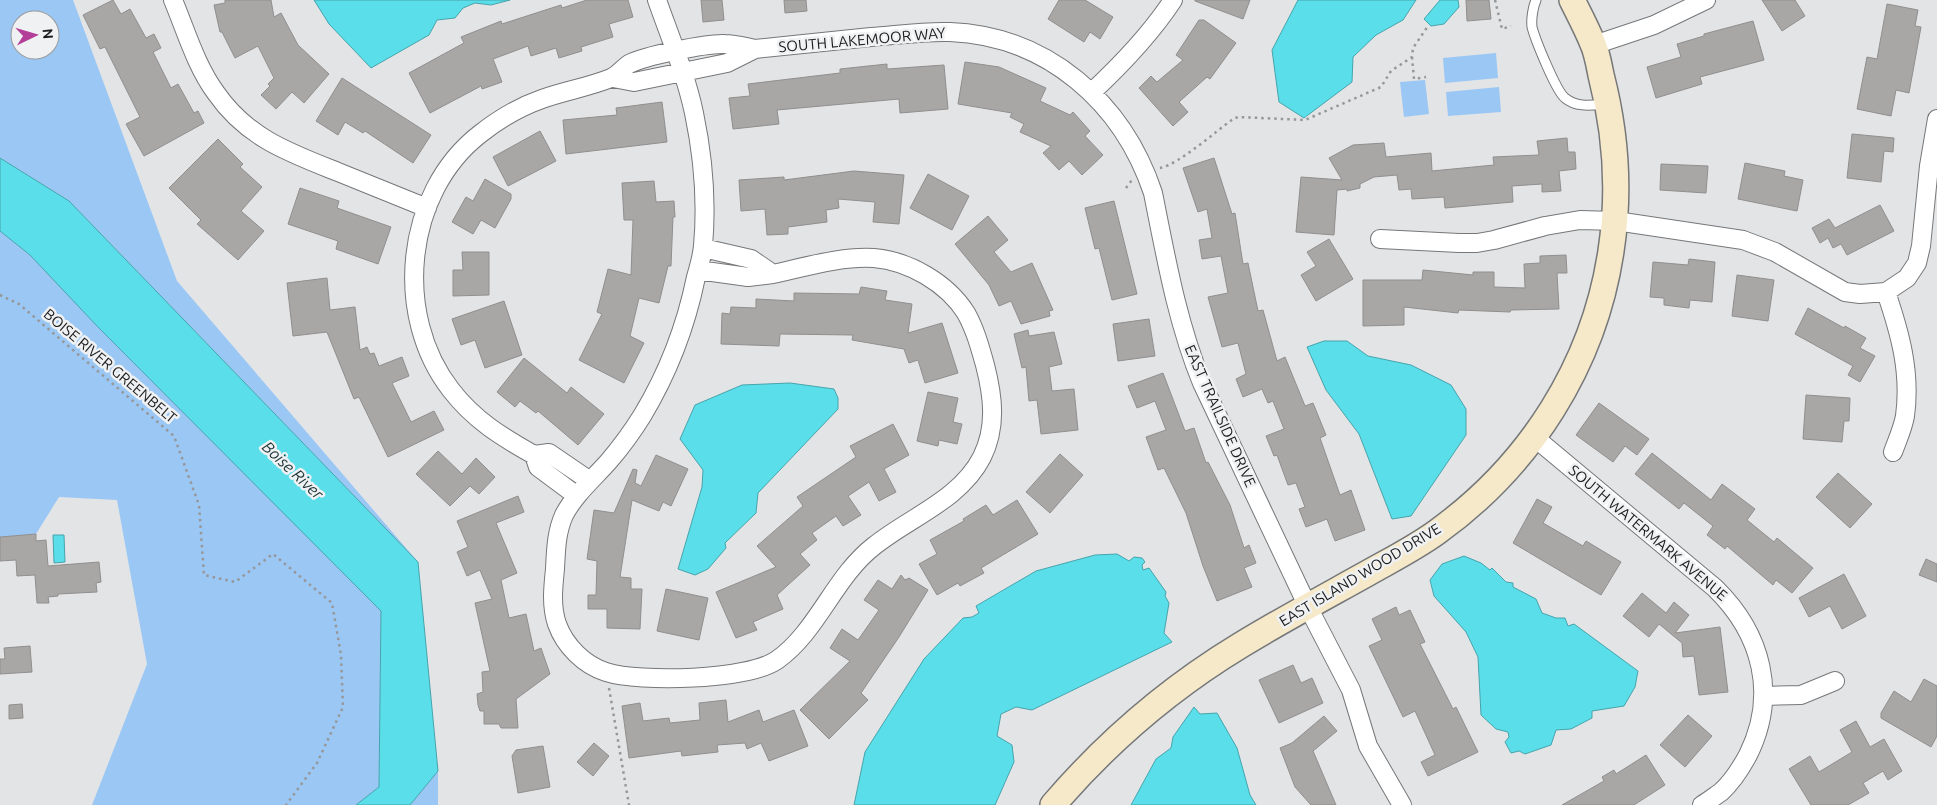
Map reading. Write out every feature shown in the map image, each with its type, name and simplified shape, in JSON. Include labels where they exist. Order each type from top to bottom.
[{"type":"street","points":[[173,0],[200,65],[215,92],[225,106],[246,127],[266,141],[288,152],[427,208]]},
{"type":"street","points":[[657,0],[693,109],[702,156],[704,190],[703,248],[684,326],[659,386],[630,434],[577,496],[565,514],[557,535],[552,602],[555,620],[562,636],[573,650],[589,664],[607,672],[627,676],[692,677],[749,672],[774,663],[797,644],[854,564],[870,548],[954,492],[974,471],[984,454],[991,432],[993,409],[990,386],[978,340],[966,314],[955,298],[931,278],[905,265],[874,258],[841,260],[773,274],[748,277],[698,270]]},
{"type":"street","points":[[1092,92],[1129,57],[1152,30],[1173,0]]},
{"type":"street","name":"EAST ISLAND WOOD DRIVE","points":[[1053,805],[1076,778],[1153,706],[1240,646],[1406,552],[1435,533],[1489,489],[1534,437],[1563,392],[1592,329],[1604,287],[1616,221],[1615,148],[1608,104],[1594,45],[1572,0]]},
{"type":"street","points":[[1594,45],[1646,29],[1706,0]]},
{"type":"street","name":"SOUTH LAKEMOOR WAY","points":[[590,481],[549,453],[534,455],[494,432],[467,409],[450,390],[425,344],[418,321],[414,292],[414,263],[418,236],[427,208],[441,178],[457,157],[477,136],[501,118],[521,107],[543,98],[613,78],[630,64],[675,51],[725,44],[755,49],[929,32],[977,35],[1027,50]]},
{"type":"street","name":"SOUTH LAKEMOOR WAY","points":[[613,78],[634,82],[727,63],[755,49]]},
{"type":"street","name":"EAST TRAILSIDE DRIVE","points":[[1027,50],[1062,69],[1092,92],[1124,130],[1153,193],[1178,316],[1188,350],[1308,607],[1351,690],[1368,746],[1402,805]]},
{"type":"street","points":[[1380,239],[1477,243],[1580,220],[1616,221],[1743,240],[1775,252],[1845,292],[1860,294],[1886,292],[1907,278],[1917,263],[1921,246],[1929,166],[1937,119]]},
{"type":"street","points":[[703,248],[751,259],[773,274]]},
{"type":"street","points":[[1886,292],[1901,339],[1907,381],[1905,418],[1893,452]]},
{"type":"street","name":"SOUTH WATERMARK AVENUE","points":[[1534,437],[1728,600],[1748,628],[1755,645],[1763,678],[1762,714],[1754,742],[1742,767],[1722,791],[1702,805]]},
{"type":"street","name":"SOUTH LAKEMOOR WAY","points":[[534,455],[538,467],[577,496]]},
{"type":"street","points":[[1763,696],[1801,695],[1835,681]]},
{"type":"lane","points":[[1536,0],[1532,26],[1557,88],[1565,98],[1578,105],[1608,104]]},
{"type":"path","points":[[1495,0],[1502,29],[1511,26]]},
{"type":"path","points":[[1426,77],[1414,79],[1412,57],[1413,48],[1428,26]]},
{"type":"path","points":[[1158,168],[1166,167],[1179,159],[1232,119],[1238,117],[1305,120],[1381,87],[1391,71],[1412,57]]},
{"type":"path","name":"BOISE RIVER GREENBELT","points":[[0,295],[19,304],[174,436],[199,505],[204,574],[235,582],[273,554],[332,603],[341,655],[343,707],[317,764],[286,805]]},
{"type":"path","points":[[609,684],[628,805]]},
{"type":"shaded area","points":[[0,0],[73,0],[177,281],[418,562],[69,201],[0,158]]},
{"type":"shaded area","points":[[1496,53],[1498,78],[1445,83],[1443,58]]},
{"type":"shaded area","points":[[1425,80],[1429,114],[1404,117],[1400,82]]},
{"type":"shaded area","points":[[1499,87],[1501,112],[1448,116],[1446,92]]},
{"type":"shaded area","points":[[0,231],[30,255],[381,611],[379,787],[356,805],[92,805],[147,664],[117,500],[59,497],[36,534],[0,537]]},
{"type":"shaded area","points":[[438,771],[438,805],[410,805]]},
{"type":"water","points":[[314,0],[510,0],[491,5],[475,3],[463,8],[455,18],[437,20],[429,35],[371,68],[329,24]]},
{"type":"water","points":[[1298,0],[1416,0],[1403,20],[1376,35],[1353,57],[1352,82],[1304,118],[1279,102],[1272,50]]},
{"type":"water","points":[[1440,0],[1458,0],[1459,7],[1444,24],[1431,26],[1424,19]]},
{"type":"water","name":"Boise River","points":[[0,158],[69,201],[418,562],[438,771],[410,805],[356,805],[379,787],[381,611],[97,326],[30,255],[0,231]]},
{"type":"water","points":[[1324,341],[1347,341],[1368,356],[1411,365],[1451,385],[1466,409],[1466,435],[1411,516],[1392,519],[1359,434],[1326,390],[1307,347]]},
{"type":"water","points":[[790,383],[834,389],[838,398],[838,409],[758,493],[756,513],[725,543],[726,548],[708,569],[695,575],[678,569],[702,487],[703,470],[680,439],[695,405],[742,385]]},
{"type":"water","points":[[53,535],[64,535],[65,562],[54,563]]},
{"type":"water","points":[[1117,554],[1129,561],[1134,557],[1142,558],[1145,562],[1142,565],[1143,570],[1149,568],[1166,592],[1165,596],[1169,603],[1164,633],[1172,642],[1032,710],[1016,707],[1001,714],[997,736],[1012,745],[1014,762],[995,805],[854,805],[865,752],[924,659],[963,618],[972,617],[979,613],[976,606],[1036,571],[1095,555]]},
{"type":"water","points":[[1464,556],[1481,563],[1490,570],[1492,568],[1506,582],[1513,583],[1513,587],[1536,599],[1542,613],[1556,618],[1565,618],[1568,626],[1574,624],[1638,671],[1635,687],[1624,706],[1592,711],[1592,718],[1571,729],[1556,730],[1551,745],[1525,754],[1519,751],[1511,753],[1505,742],[1509,737],[1508,732],[1496,729],[1481,715],[1478,657],[1466,632],[1434,596],[1430,580],[1442,564]]},
{"type":"water","points":[[1194,707],[1200,714],[1217,713],[1237,748],[1250,795],[1256,805],[1131,805],[1156,759],[1171,748],[1173,737]]},
{"type":"building","points":[[113,0],[121,14],[130,9],[146,38],[154,34],[161,48],[153,52],[171,88],[178,84],[194,113],[198,111],[204,123],[144,156],[126,124],[140,117],[105,47],[100,49],[83,15]]},
{"type":"building","points":[[225,0],[271,0],[274,17],[281,13],[298,45],[329,74],[304,103],[292,92],[276,109],[261,95],[270,86],[268,84],[274,78],[258,46],[235,58],[222,32],[220,32],[214,5],[225,3]]},
{"type":"building","points":[[587,0],[628,0],[633,17],[609,24],[613,37],[581,47],[582,51],[559,58],[556,48],[531,56],[528,46],[493,59],[502,82],[482,89],[481,86],[430,113],[409,73],[464,43],[461,37],[501,21],[502,24],[561,5],[562,8]]},
{"type":"building","points":[[701,0],[722,0],[724,20],[703,22]]},
{"type":"building","points":[[784,0],[806,0],[807,11],[785,13]]},
{"type":"building","points":[[1059,0],[1085,0],[1113,17],[1100,39],[1090,32],[1084,42],[1048,19]]},
{"type":"building","points":[[1195,0],[1250,0],[1243,19]]},
{"type":"building","points":[[1466,0],[1489,0],[1491,19],[1467,21]]},
{"type":"building","points":[[1762,0],[1795,0],[1805,16],[1782,31]]},
{"type":"building","points":[[1887,4],[1918,10],[1915,26],[1921,27],[1909,93],[1896,90],[1891,116],[1857,109],[1867,57],[1877,59]]},
{"type":"building","points":[[1199,20],[1204,20],[1236,43],[1210,79],[1207,77],[1179,102],[1188,112],[1173,126],[1139,88],[1151,76],[1157,82],[1183,60],[1176,55]]},
{"type":"building","points":[[1753,21],[1764,60],[1700,77],[1702,84],[1656,98],[1647,67],[1681,57],[1677,44],[1704,36],[1704,34]]},
{"type":"building","points":[[965,62],[999,67],[1046,88],[1040,101],[1070,115],[1073,112],[1090,131],[1085,136],[1103,155],[1082,175],[1069,161],[1059,170],[1043,153],[1051,146],[1020,132],[1024,124],[1010,117],[1012,113],[958,104]]},
{"type":"building","points":[[887,64],[887,69],[944,65],[948,109],[900,113],[899,99],[777,110],[779,124],[733,129],[729,98],[750,96],[748,84],[840,73],[840,69]]},
{"type":"building","points":[[342,78],[431,135],[413,163],[365,131],[363,133],[345,122],[338,135],[316,121]]},
{"type":"building","points":[[662,102],[667,142],[566,154],[563,120],[617,115],[616,108]]},
{"type":"building","points":[[540,131],[556,161],[508,186],[493,157]]},
{"type":"building","points":[[1852,134],[1894,138],[1893,152],[1884,151],[1881,182],[1847,178]]},
{"type":"building","points":[[1567,138],[1568,152],[1575,152],[1576,169],[1559,171],[1561,191],[1542,192],[1542,184],[1512,186],[1513,202],[1445,208],[1444,197],[1412,199],[1411,189],[1399,190],[1397,175],[1374,177],[1360,184],[1360,188],[1347,191],[1347,189],[1337,190],[1334,235],[1296,232],[1301,177],[1342,180],[1329,158],[1353,145],[1384,143],[1386,157],[1431,153],[1432,171],[1494,165],[1493,157],[1539,155],[1537,141]]},
{"type":"building","points":[[218,139],[243,164],[240,167],[262,187],[241,211],[264,231],[238,260],[197,224],[201,220],[169,188]]},
{"type":"building","points":[[1214,158],[1232,214],[1235,213],[1243,264],[1248,263],[1258,311],[1263,310],[1277,361],[1285,357],[1305,406],[1313,403],[1326,435],[1320,438],[1340,495],[1351,490],[1365,530],[1335,541],[1327,519],[1306,527],[1299,509],[1305,507],[1296,483],[1288,485],[1277,455],[1274,456],[1266,436],[1284,429],[1273,401],[1268,403],[1262,389],[1243,397],[1236,379],[1246,374],[1238,343],[1222,347],[1208,297],[1228,293],[1221,256],[1202,259],[1199,240],[1212,238],[1207,209],[1198,212],[1183,168]]},
{"type":"building","points":[[1745,163],[1785,171],[1784,176],[1803,180],[1797,211],[1738,199]]},
{"type":"building","points":[[1661,164],[1708,166],[1706,193],[1660,190]]},
{"type":"building","points":[[854,171],[904,175],[899,224],[873,222],[875,202],[838,199],[839,208],[826,210],[827,222],[788,227],[788,234],[767,235],[765,209],[741,211],[739,180],[784,177],[784,180]]},
{"type":"building","points":[[928,174],[969,196],[952,230],[910,208]]},
{"type":"building","points":[[485,179],[511,194],[511,199],[495,228],[481,220],[473,234],[452,222],[466,197],[473,201]]},
{"type":"building","points":[[654,181],[656,202],[674,201],[675,217],[673,217],[671,266],[668,266],[659,303],[639,298],[630,336],[644,343],[624,383],[579,360],[602,314],[597,312],[608,269],[631,275],[633,220],[624,220],[622,183]]},
{"type":"building","points":[[300,188],[339,201],[337,208],[391,227],[378,264],[336,249],[338,241],[288,224]]},
{"type":"building","points":[[1114,201],[1137,294],[1112,300],[1099,248],[1095,249],[1085,208]]},
{"type":"building","points":[[1880,205],[1894,231],[1847,255],[1841,244],[1833,248],[1828,238],[1820,243],[1812,228],[1829,219],[1835,228]]},
{"type":"building","points":[[988,216],[1008,240],[994,252],[1011,272],[1032,263],[1053,310],[1049,311],[1050,316],[1021,324],[1011,301],[999,306],[989,285],[955,244]]},
{"type":"building","points":[[1329,239],[1353,279],[1316,301],[1301,275],[1316,266],[1307,252]]},
{"type":"building","points":[[462,252],[489,252],[489,295],[453,296],[453,270],[463,270]]},
{"type":"building","points":[[1566,255],[1567,273],[1557,273],[1559,309],[1511,310],[1510,312],[1459,310],[1458,313],[1404,307],[1404,325],[1363,326],[1363,280],[1422,280],[1423,270],[1473,275],[1473,272],[1494,272],[1494,287],[1525,288],[1524,264],[1540,263],[1540,256]]},
{"type":"building","points":[[1689,259],[1715,262],[1712,302],[1690,300],[1689,308],[1664,305],[1664,298],[1650,297],[1653,262],[1688,265]]},
{"type":"building","points":[[1737,275],[1774,280],[1768,321],[1732,316]]},
{"type":"building","points":[[327,278],[330,310],[355,307],[360,350],[367,347],[370,354],[374,353],[379,366],[402,357],[409,376],[392,383],[411,422],[434,411],[444,430],[388,457],[359,397],[354,399],[327,332],[293,336],[287,283]]},
{"type":"building","points":[[861,287],[887,291],[885,300],[912,304],[908,333],[942,323],[958,373],[925,383],[918,360],[909,363],[904,349],[852,340],[853,335],[780,334],[779,346],[721,344],[722,313],[730,314],[731,307],[756,308],[756,299],[794,301],[794,293],[859,294]]},
{"type":"building","points":[[504,301],[522,355],[485,368],[475,340],[461,345],[452,319]]},
{"type":"building","points":[[1808,308],[1866,338],[1860,348],[1875,356],[1860,382],[1848,375],[1853,366],[1795,334]]},
{"type":"building","points":[[1149,319],[1155,356],[1118,361],[1113,324]]},
{"type":"building","points":[[1028,330],[1029,336],[1054,332],[1062,364],[1049,367],[1052,391],[1074,389],[1078,430],[1041,434],[1037,400],[1029,401],[1026,367],[1022,368],[1014,334]]},
{"type":"building","points":[[524,358],[567,393],[571,387],[604,414],[578,445],[538,411],[536,413],[520,401],[515,407],[497,392]]},
{"type":"building","points":[[1163,373],[1185,431],[1194,428],[1206,463],[1208,462],[1230,505],[1244,548],[1249,545],[1256,563],[1244,568],[1252,587],[1217,601],[1203,566],[1186,513],[1164,468],[1158,470],[1146,437],[1166,430],[1155,401],[1137,408],[1128,386]]},
{"type":"building","points":[[928,392],[958,398],[953,422],[962,424],[957,444],[939,440],[938,446],[917,441]]},
{"type":"building","points":[[1806,395],[1850,398],[1849,421],[1844,421],[1842,442],[1803,439]]},
{"type":"building","points":[[1599,403],[1649,439],[1637,455],[1625,446],[1613,462],[1576,435]]},
{"type":"building","points":[[893,424],[909,455],[884,469],[896,492],[879,501],[869,482],[848,496],[861,515],[843,526],[836,516],[812,533],[817,540],[800,554],[810,565],[777,595],[783,609],[753,622],[757,630],[736,638],[716,592],[776,567],[757,546],[803,506],[797,497],[856,457],[850,446]]},
{"type":"building","points":[[438,451],[462,474],[476,458],[495,477],[479,494],[470,486],[450,506],[416,474]]},
{"type":"building","points":[[1652,453],[1711,500],[1722,484],[1755,509],[1747,520],[1774,542],[1777,538],[1813,568],[1792,593],[1776,580],[1773,585],[1727,546],[1725,549],[1707,535],[1713,526],[1684,503],[1679,509],[1635,474]]},
{"type":"building","points":[[1060,454],[1083,475],[1050,513],[1026,492]]},
{"type":"building","points":[[656,455],[688,469],[671,506],[663,502],[659,511],[632,500],[620,577],[631,578],[631,589],[642,589],[640,629],[607,628],[607,609],[588,609],[588,595],[596,595],[597,561],[587,559],[594,510],[614,513],[633,469],[637,470],[635,483],[641,486]]},
{"type":"building","points":[[1838,473],[1872,504],[1850,528],[1816,497]]},
{"type":"building","points":[[518,496],[524,512],[496,523],[517,573],[501,580],[509,618],[526,614],[534,651],[541,648],[550,674],[516,699],[518,728],[501,728],[499,724],[484,724],[484,711],[480,711],[477,694],[483,692],[482,672],[490,671],[475,603],[492,599],[480,570],[467,576],[457,552],[468,547],[457,521]]},
{"type":"building","points":[[1537,499],[1552,507],[1543,523],[1583,546],[1586,541],[1621,562],[1601,595],[1513,543]]},
{"type":"building","points":[[1017,500],[1038,534],[981,568],[984,573],[960,586],[958,583],[937,595],[919,564],[937,554],[930,540],[964,521],[963,519],[986,505],[993,515]]},
{"type":"building","points":[[36,534],[36,541],[46,540],[48,566],[99,562],[101,582],[96,583],[97,592],[58,594],[58,596],[48,597],[49,603],[37,603],[35,575],[17,576],[16,560],[0,561],[0,537]]},
{"type":"building","points":[[1926,559],[1937,564],[1937,582],[1919,575]]},
{"type":"building","points":[[1844,574],[1866,616],[1842,629],[1830,606],[1809,617],[1799,598]]},
{"type":"building","points":[[901,575],[905,580],[909,578],[928,590],[861,693],[868,700],[829,739],[800,710],[850,661],[830,648],[842,629],[858,640],[879,610],[864,600],[878,580],[892,589]]},
{"type":"building","points":[[666,589],[708,598],[699,640],[657,631]]},
{"type":"building","points":[[1642,593],[1666,613],[1674,602],[1689,615],[1675,633],[1720,627],[1728,692],[1699,695],[1694,656],[1683,657],[1682,643],[1659,624],[1649,637],[1623,616]]},
{"type":"building","points":[[1396,607],[1399,615],[1410,610],[1425,642],[1420,644],[1453,709],[1456,707],[1478,752],[1428,776],[1421,762],[1435,755],[1415,711],[1403,717],[1369,646],[1382,640],[1372,619]]},
{"type":"building","points":[[30,646],[32,672],[0,674],[0,659],[5,659],[4,648]]},
{"type":"building","points":[[1293,665],[1301,683],[1312,678],[1323,703],[1279,723],[1259,680]]},
{"type":"building","points":[[1924,679],[1937,686],[1937,736],[1931,747],[1881,718],[1881,713],[1894,691],[1911,702]]},
{"type":"building","points":[[726,700],[728,722],[759,710],[763,722],[794,710],[808,746],[769,761],[761,743],[747,749],[745,743],[717,745],[718,752],[682,756],[681,751],[629,758],[622,706],[640,703],[643,721],[669,718],[670,723],[700,720],[699,703]]},
{"type":"building","points":[[22,704],[23,718],[9,719],[9,705]]},
{"type":"building","points":[[1688,715],[1712,736],[1685,767],[1660,745]]},
{"type":"building","points":[[1324,716],[1337,731],[1313,751],[1336,805],[1311,805],[1295,787],[1280,748],[1292,743]]},
{"type":"building","points":[[1856,721],[1870,747],[1884,739],[1902,771],[1888,780],[1883,771],[1863,783],[1869,793],[1848,805],[1811,805],[1789,769],[1810,756],[1819,772],[1852,752],[1840,730]]},
{"type":"building","points":[[594,743],[609,756],[593,776],[577,762]]},
{"type":"building","points":[[543,746],[550,787],[518,793],[512,756],[516,750]]},
{"type":"building","points":[[1646,755],[1665,785],[1634,805],[1562,805],[1604,781],[1602,777],[1614,770],[1616,774]]}]
